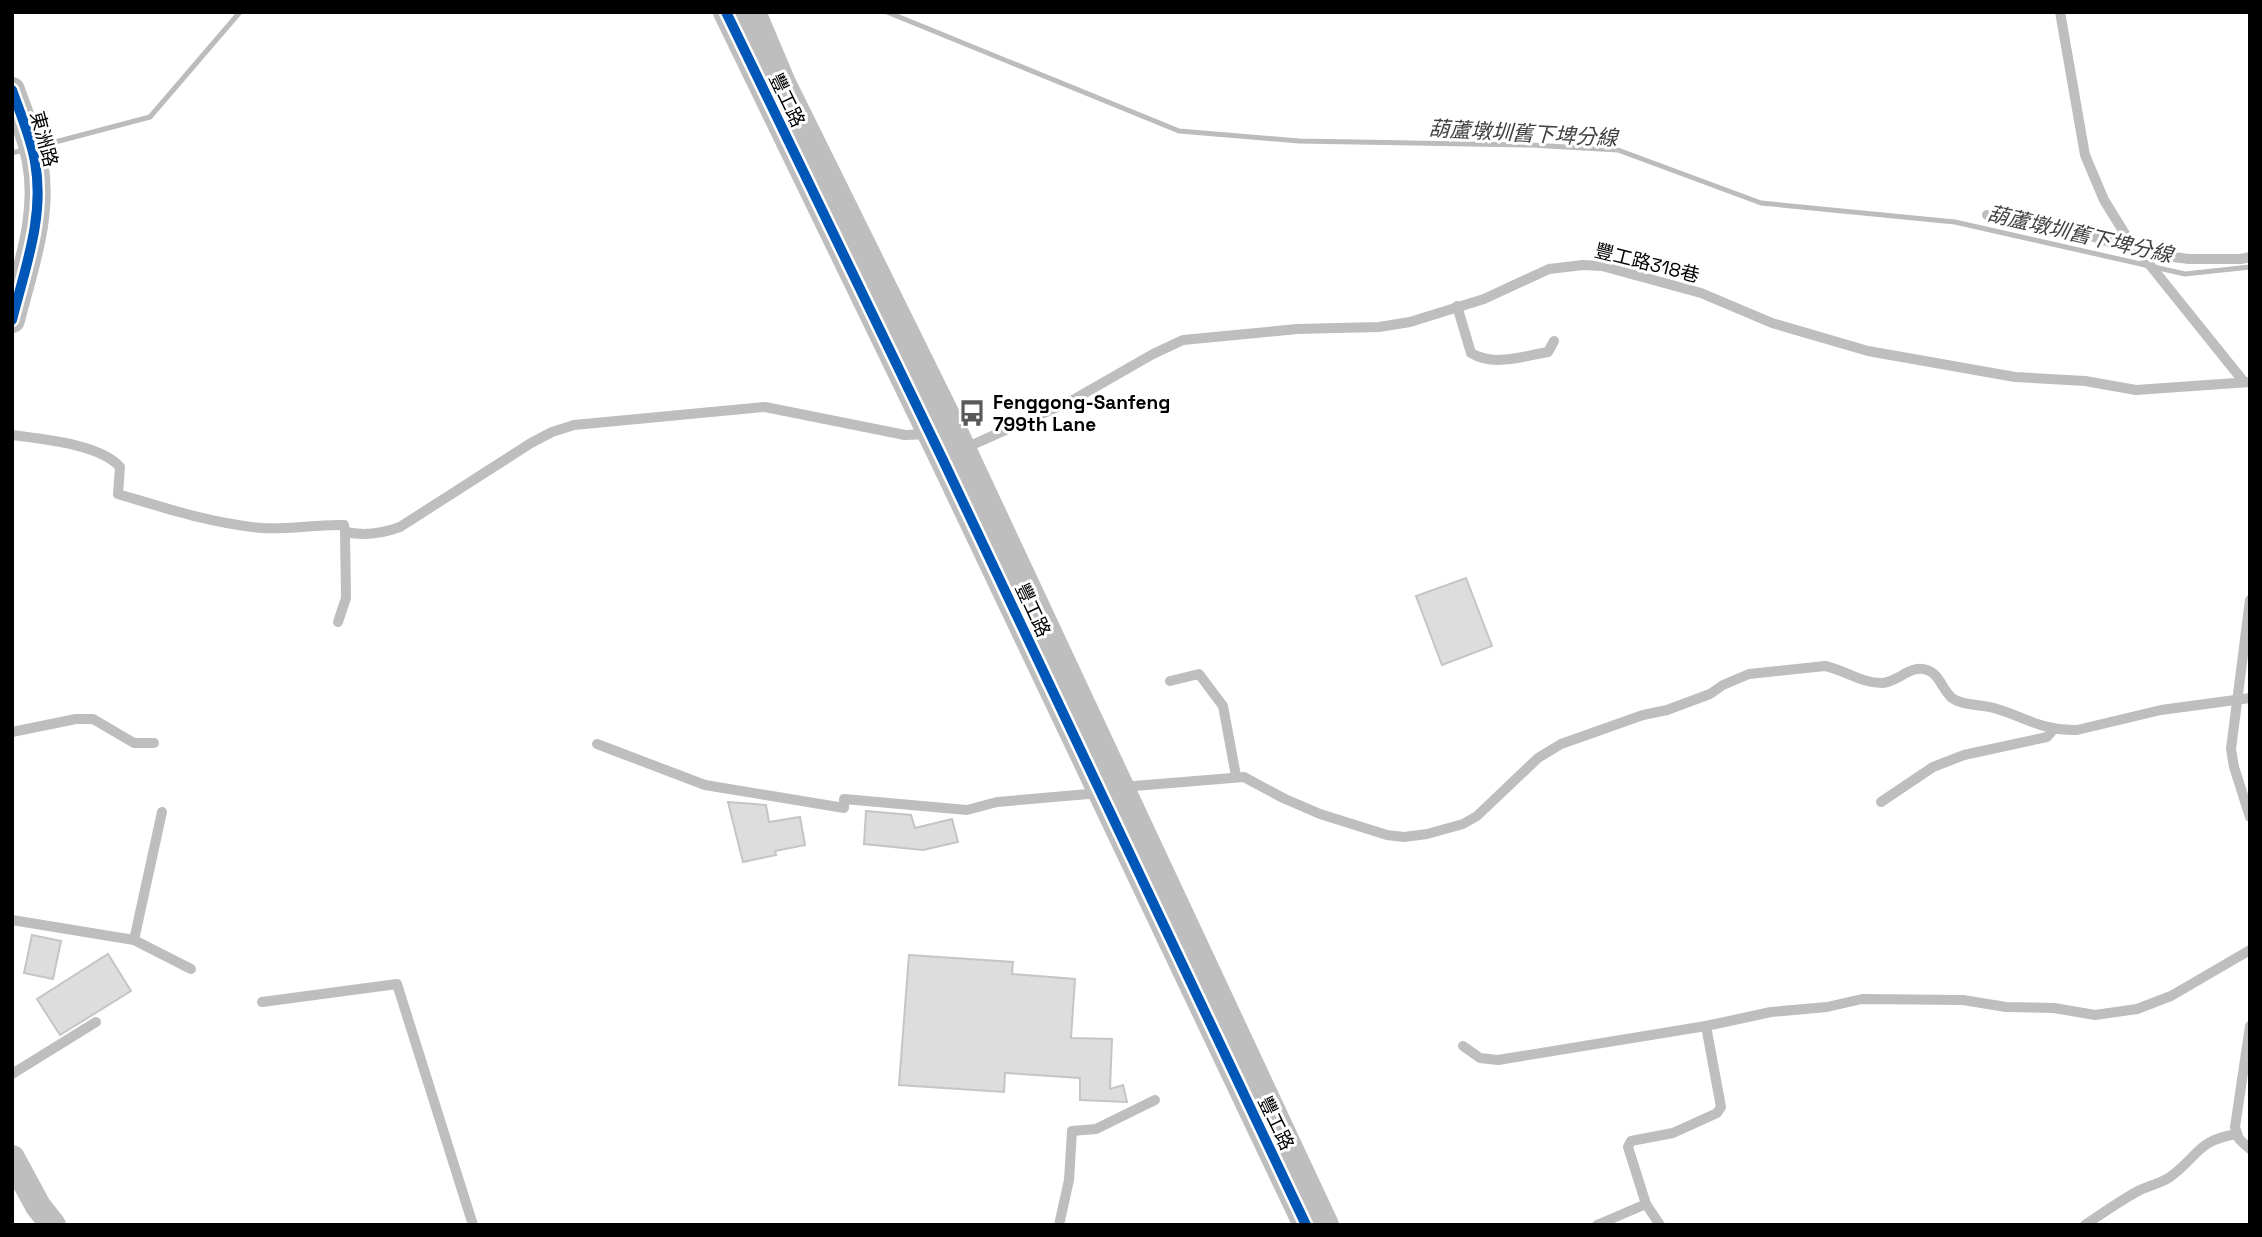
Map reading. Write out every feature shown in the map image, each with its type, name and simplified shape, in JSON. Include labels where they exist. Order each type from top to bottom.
[{"type":"street","name":"豐工路","points":[[726,12],[947,442]]},
{"type":"street","name":"豐工路","points":[[753,12],[947,442],[1112,790],[1326,1225]]},
{"type":"street","name":"東洲路","points":[[12,90],[32,150],[38,197],[35,230],[12,320]]},
{"type":"street","name":"豐工路","points":[[1112,790],[1306,1225]]},
{"type":"street","points":[[12,1158],[38,1206],[53,1225]]},
{"type":"lane","points":[[2060,12],[2085,155],[2109,209],[2125,234],[2247,382]]},
{"type":"lane","points":[[1987,215],[2095,237],[2141,253],[2189,259],[2250,257]]},
{"type":"lane","name":"豐工路318巷","points":[[947,442],[1071,401],[1183,340],[1297,329],[1379,327],[1410,323],[1484,299],[1549,269],[1574,265],[1602,266],[1701,293],[1772,323],[1881,353],[2015,377],[2085,381],[2136,390],[2247,382]]},
{"type":"lane","points":[[1457,306],[1471,353],[1479,358],[1499,360],[1548,352],[1554,341]]},
{"type":"lane","points":[[345,532],[375,534],[400,527],[530,443],[551,432],[574,425],[765,407],[947,442]]},
{"type":"lane","points":[[12,435],[41,439],[112,457],[120,467],[118,494],[190,516],[264,528],[313,524],[344,525],[346,598],[338,622]]},
{"type":"lane","points":[[2250,600],[2244,698],[2232,758],[2250,817]]},
{"type":"lane","points":[[597,744],[705,785],[844,808],[844,799],[967,810],[997,802],[1236,776],[1251,779],[1283,798],[1320,814],[1387,835],[1404,837],[1463,824],[1477,816],[1538,758],[1561,744],[1710,694],[1749,674],[1814,666],[1836,668],[1864,681],[1885,683],[1917,668],[1927,669],[1935,674],[1957,701],[1994,708],[2053,730],[2077,730],[2161,710],[2244,698]]},
{"type":"lane","points":[[1170,681],[1199,674],[1223,706],[1236,776]]},
{"type":"lane","points":[[12,732],[76,719],[93,719],[134,743],[154,743]]},
{"type":"lane","points":[[1881,802],[1933,767],[1964,755],[2047,737],[2053,730]]},
{"type":"lane","points":[[134,940],[162,812]]},
{"type":"lane","points":[[12,920],[134,940],[191,969]]},
{"type":"lane","points":[[1463,1046],[1480,1058],[1499,1060],[1706,1026],[1771,1012],[1827,1007],[1862,999],[1964,1000],[2006,1007],[2054,1008],[2095,1016],[2137,1009],[2171,996],[2250,950]]},
{"type":"lane","points":[[262,1002],[397,984],[473,1225]]},
{"type":"lane","points":[[12,1074],[96,1022]]},
{"type":"lane","points":[[1660,1225],[1646,1204],[1628,1147],[1631,1141],[1673,1133],[1717,1113],[1721,1107],[1706,1026]]},
{"type":"lane","points":[[2250,1026],[2236,1120],[2237,1134],[2250,1149]]},
{"type":"lane","points":[[1059,1225],[1069,1180],[1072,1131],[1096,1129],[1155,1100]]},
{"type":"lane","points":[[2085,1225],[2140,1190],[2169,1177],[2210,1141],[2237,1134]]},
{"type":"lane","points":[[1597,1225],[1646,1204]]},
{"type":"building","points":[[1466,578],[1492,646],[1442,665],[1416,596]]},
{"type":"building","points":[[728,802],[766,805],[769,822],[800,817],[805,845],[775,851],[776,855],[743,862]]},
{"type":"building","points":[[866,811],[911,815],[915,828],[952,819],[958,842],[923,850],[864,844]]},
{"type":"building","points":[[32,935],[61,941],[53,979],[24,973]]},
{"type":"building","points":[[108,954],[131,991],[60,1035],[37,999]]},
{"type":"building","points":[[909,955],[1013,962],[1012,974],[1075,979],[1071,1038],[1112,1039],[1110,1089],[1123,1085],[1127,1102],[1080,1100],[1080,1078],[1005,1073],[1004,1092],[899,1085]]},
{"type":"waterway","name":"葫蘆墩圳舊下埤分線","points":[[40,146],[150,117],[240,12]]},
{"type":"waterway","name":"葫蘆墩圳舊下埤分線","points":[[887,12],[1179,131],[1299,141],[1531,145],[1618,150],[1761,203],[1955,222],[2185,274],[2250,267]]},
{"type":"waterway","name":"葫蘆墩圳舊下埤分線","points":[[12,153],[24,150]]},
{"type":"cycle path","points":[[726,12],[942,458],[1306,1225]]},
{"type":"cycle path","points":[[12,90],[33,153],[37,182],[36,222],[12,320]]},
{"type":"place","name":"Fenggong-Sanfeng 799th Lane","points":[[972,413]]}]
